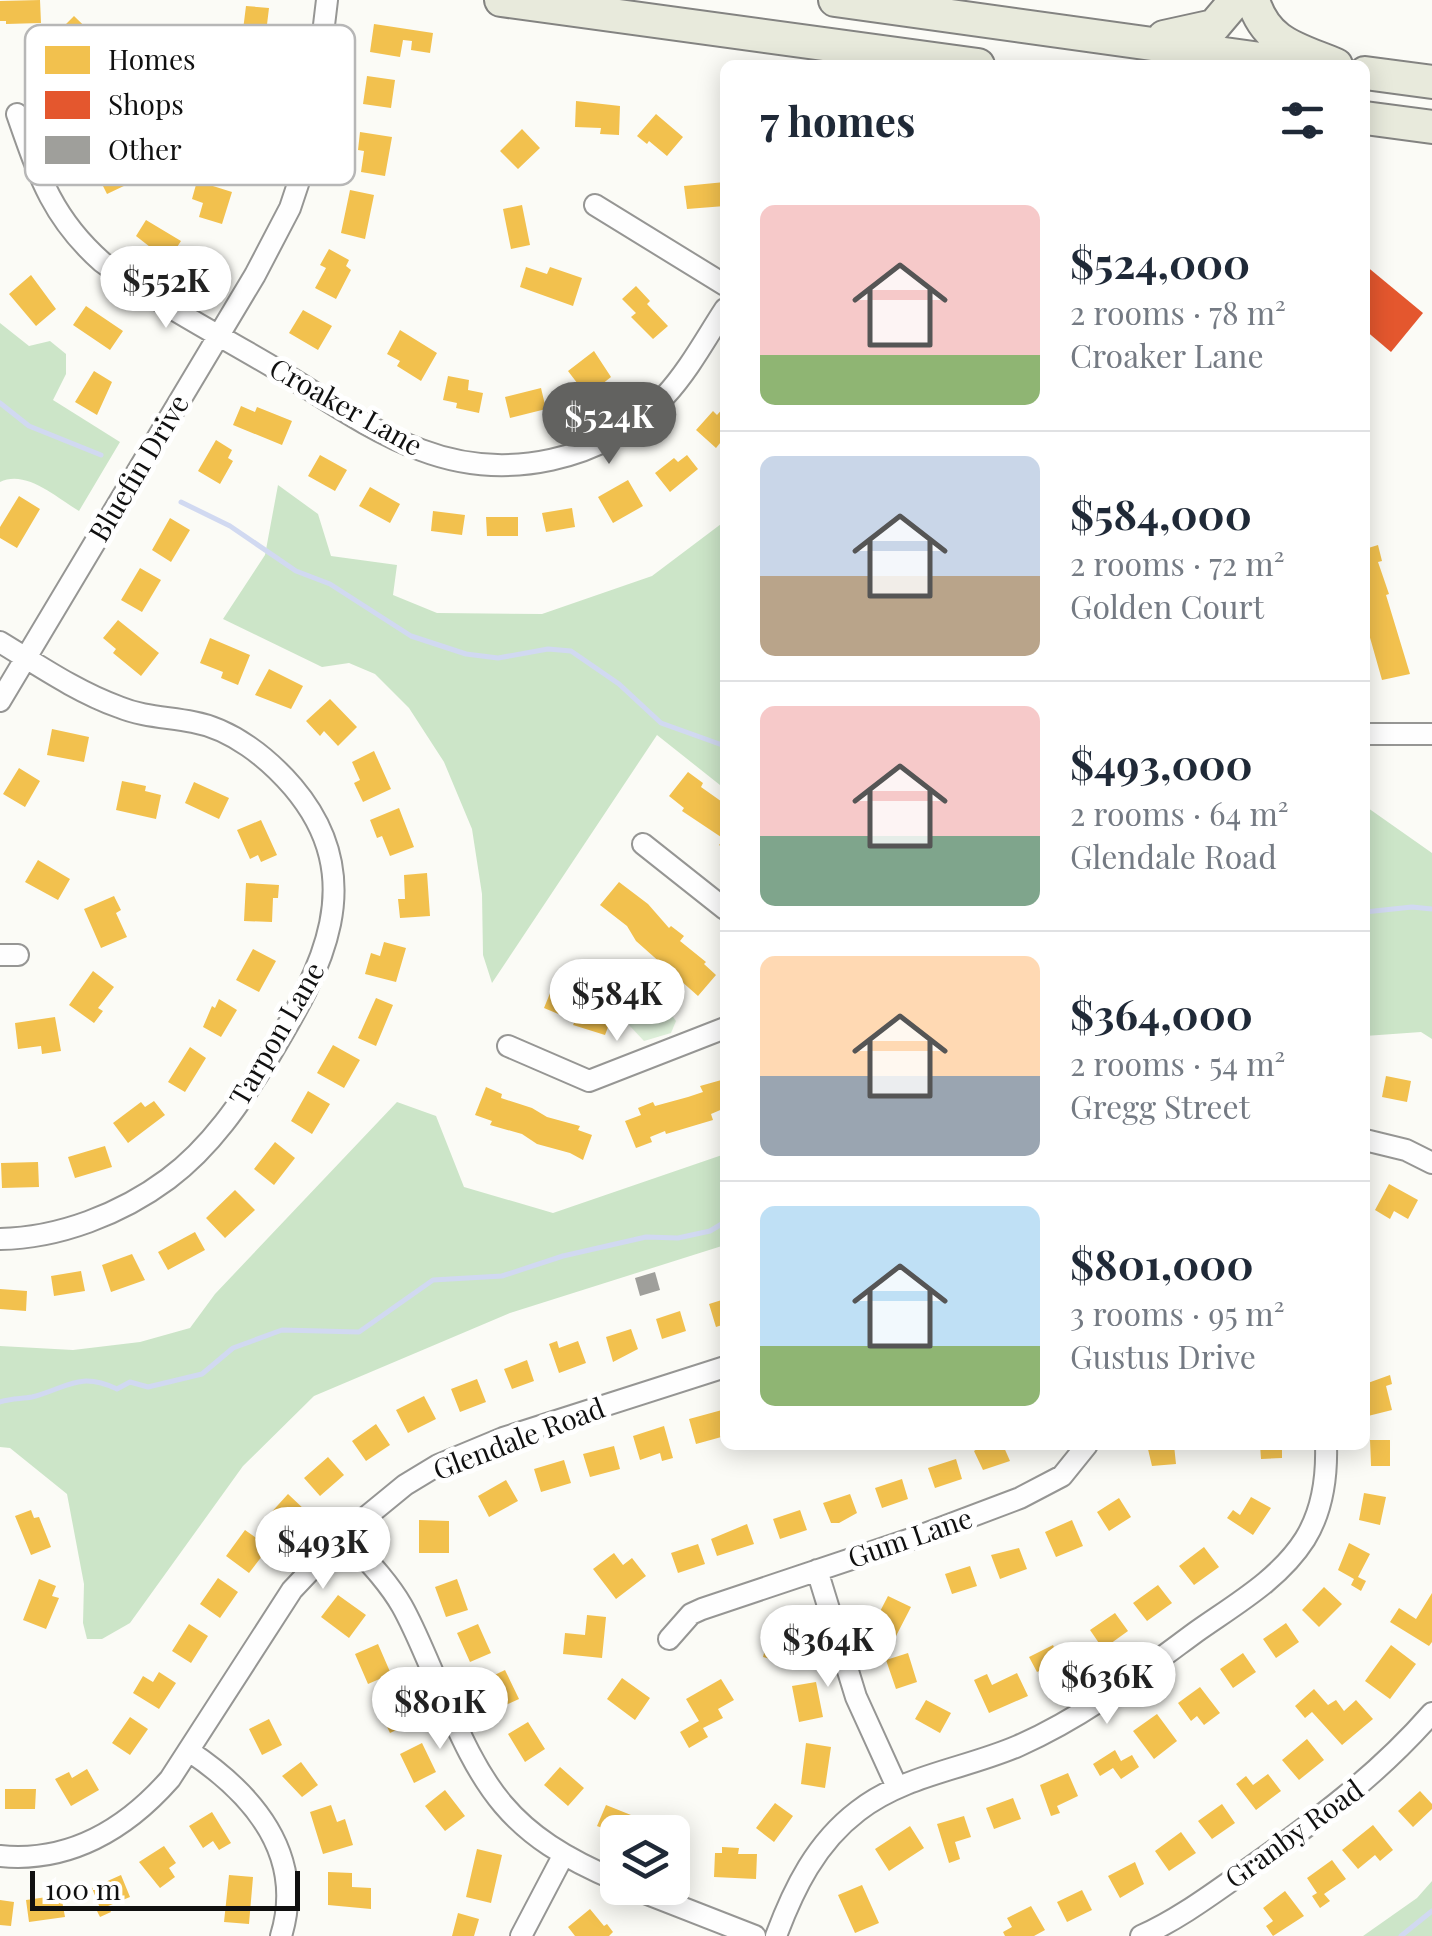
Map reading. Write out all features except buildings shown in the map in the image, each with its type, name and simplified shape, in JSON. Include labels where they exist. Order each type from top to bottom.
[{"type":"main road","points":[[501,0],[941,60]]},
{"type":"main road","points":[[835,0],[1268,60]]},
{"type":"main road","points":[[996,0],[1032,28]]},
{"type":"main road","points":[[1137,42],[1206,29],[1224,17],[1236,0]]},
{"type":"main road","points":[[1253,0],[1261,22],[1270,32],[1282,42],[1324,60]]},
{"type":"main road","points":[[1370,73],[1432,82]]},
{"type":"main road","points":[[1370,119],[1432,127]]},
{"type":"street","name":"Bluefin Drive","points":[[324,25],[327,0]]},
{"type":"street","name":"Croaker Lane","points":[[17,114],[25,135]]},
{"type":"street","name":"Croaker Lane","points":[[44,185],[70,230],[116,272],[396,440],[442,458],[473,464],[535,464],[588,449],[616,435],[646,414],[684,373],[720,316]]},
{"type":"street","name":"Bluefin Drive","points":[[0,701],[273,244],[297,185]]},
{"type":"street","points":[[595,205],[720,282]]},
{"type":"street","name":"Tarpon Lane","points":[[0,642],[92,696],[122,708],[214,728],[241,742],[274,767],[294,789],[322,835],[333,889],[332,917],[317,971],[253,1083],[192,1160],[166,1180],[103,1215],[45,1234],[0,1239]]},
{"type":"street","points":[[1370,734],[1432,734]]},
{"type":"street","points":[[643,844],[720,906]]},
{"type":"street","points":[[508,1046],[590,1081],[720,1030]]},
{"type":"street","points":[[1370,1141],[1406,1150],[1432,1163]]},
{"type":"street","name":"Glendale Road","points":[[0,1856],[50,1854],[78,1847],[105,1835],[149,1804],[189,1752],[278,1608],[344,1535],[405,1485],[473,1449],[720,1369]]},
{"type":"street","name":"Gum Lane","points":[[669,1638],[691,1614],[702,1609],[1020,1498],[1062,1476],[1083,1450]]},
{"type":"street","points":[[776,1936],[802,1874],[820,1849],[858,1811],[896,1787],[1016,1747],[1063,1725],[1273,1576],[1306,1537],[1318,1514],[1324,1495],[1326,1450]]},
{"type":"street","points":[[344,1535],[402,1606],[466,1746],[494,1794],[536,1837],[563,1856],[600,1873]]},
{"type":"street","points":[[817,1570],[856,1697],[896,1787]]},
{"type":"street","name":"Granby Road","points":[[1141,1936],[1187,1911],[1328,1813],[1366,1782],[1432,1713]]},
{"type":"street","points":[[189,1752],[250,1800],[274,1838],[286,1888],[281,1936]]},
{"type":"street","points":[[521,1936],[563,1856]]},
{"type":"street","points":[[676,1905],[755,1936]]},
{"type":"green space","points":[[0,323],[29,346],[50,341],[66,354],[66,374],[53,400],[120,442],[79,511],[31,482],[0,482]]},
{"type":"green space","points":[[278,485],[318,514],[331,556],[397,565],[393,595],[437,613],[542,614],[652,576],[720,525],[720,785],[657,735],[492,983],[483,955],[482,894],[472,829],[444,762],[409,708],[375,674],[349,663],[322,667],[223,619],[265,555]]},
{"type":"green space","points":[[1370,809],[1432,853],[1432,1039],[1421,1032],[1370,1036]]},
{"type":"green space","points":[[654,992],[676,1021],[671,1033],[644,1041],[629,1025]]},
{"type":"green space","points":[[397,1102],[436,1116],[464,1187],[553,1213],[720,1156],[720,1247],[510,1313],[314,1396],[243,1466],[130,1623],[102,1639],[87,1639],[83,1623],[84,1584],[67,1494],[10,1448],[0,1447],[0,1346],[73,1350],[140,1342],[190,1328],[215,1294]]},
{"type":"green space","points":[[1432,1881],[1432,1936],[1363,1936],[1417,1898]]},
{"type":"waterway","points":[[0,403],[29,426],[101,455]]},
{"type":"waterway","points":[[181,502],[230,526],[296,571],[330,584],[411,636],[466,654],[498,658],[548,649],[571,651],[619,684],[661,723],[720,744]]},
{"type":"waterway","points":[[1370,911],[1432,909]]},
{"type":"waterway","points":[[0,1402],[32,1397],[83,1381],[117,1389],[130,1382],[148,1387],[202,1374],[233,1348],[282,1330],[359,1332],[433,1280],[502,1276],[563,1256],[646,1237],[678,1238],[720,1225]]},
{"type":"waterway","points":[[1401,1936],[1432,1911]]}]
